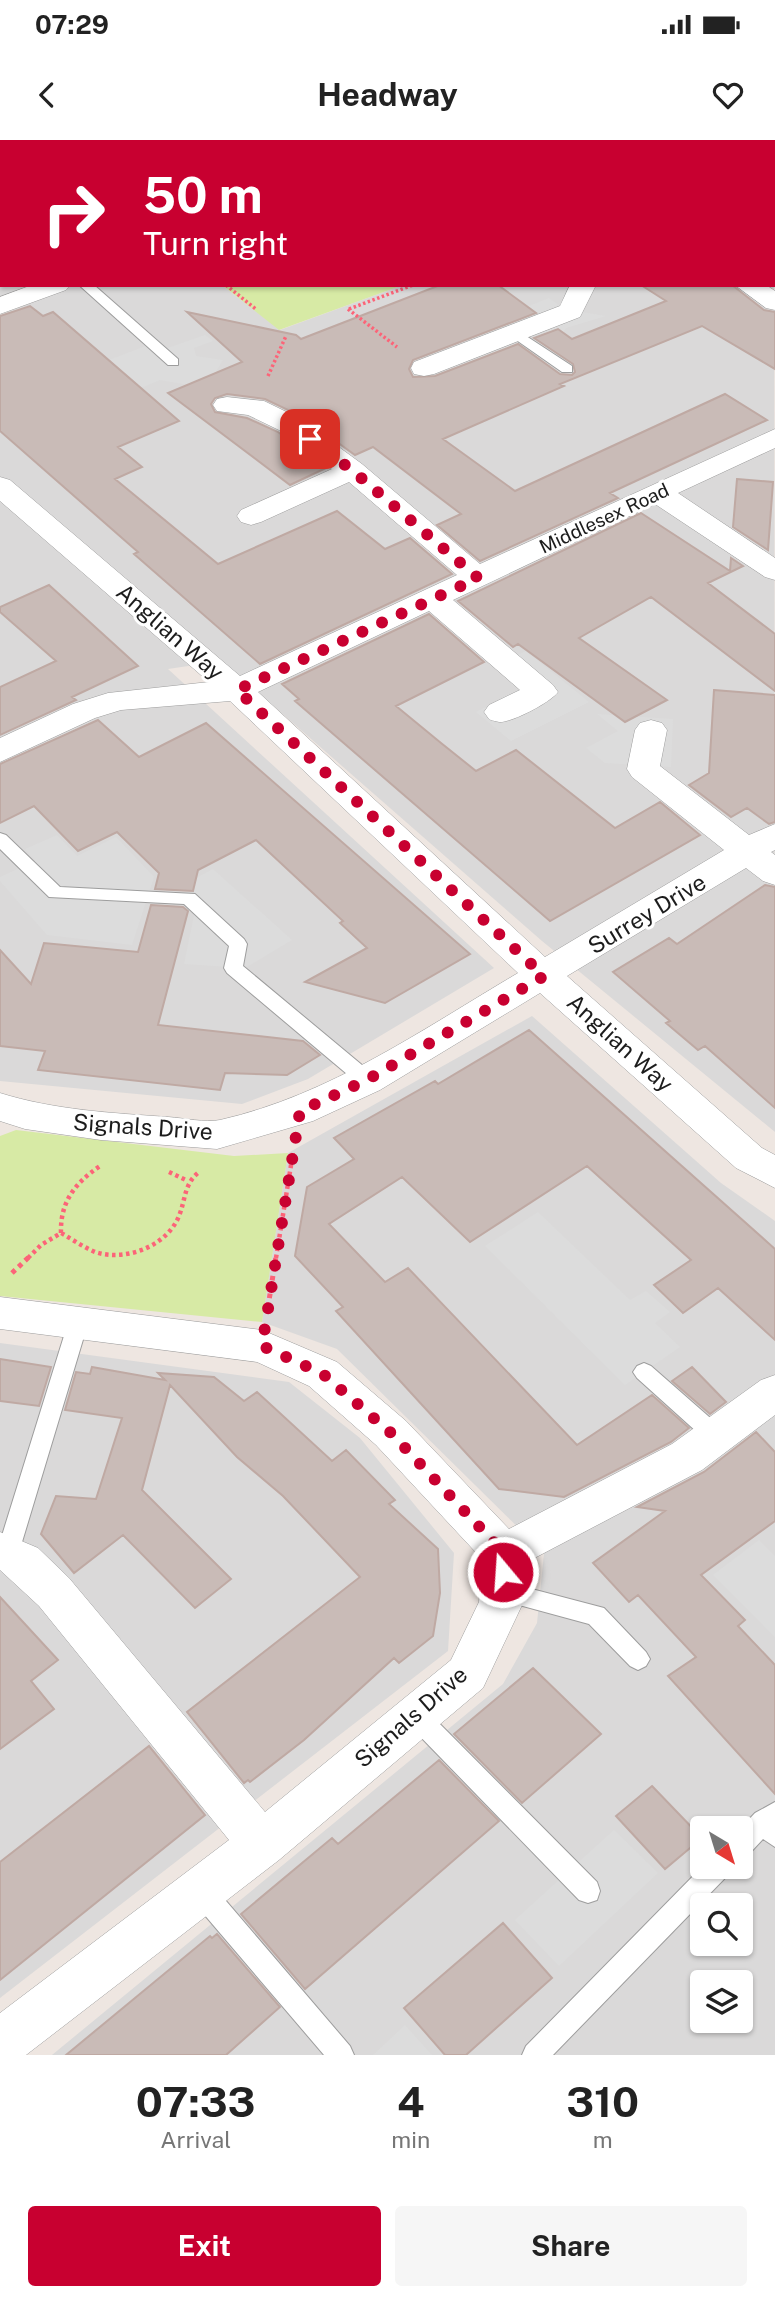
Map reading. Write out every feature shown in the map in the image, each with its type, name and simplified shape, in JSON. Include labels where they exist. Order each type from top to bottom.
[{"type":"street","points":[[0,306],[52,287]]},
{"type":"street","points":[[424,368],[571,311],[582,287]]},
{"type":"street","points":[[751,287],[775,302]]},
{"type":"street","points":[[241,406],[289,424],[352,470],[478,578]]},
{"type":"street","name":"Middlesex Road","points":[[0,751],[84,711],[119,699],[237,690],[775,437]]},
{"type":"street","points":[[251,516],[352,470]]},
{"type":"street","name":"Anglian Way","points":[[0,486],[237,690],[544,976],[749,1158],[775,1173]]},
{"type":"street","points":[[658,493],[775,571]]},
{"type":"street","points":[[433,599],[542,692],[500,712]]},
{"type":"street","name":"Surrey Drive","points":[[544,976],[766,853],[643,769],[651,730]]},
{"type":"street","name":"Signals Drive","points":[[0,1107],[24,1115],[101,1126],[218,1135],[300,1111],[367,1080],[544,976]]},
{"type":"street","points":[[5,1295],[78,1323],[262,1346],[323,1374],[391,1433],[503,1572],[687,1457],[775,1392]]},
{"type":"street","points":[[4,1551],[31,1568],[54,1592],[262,1844]]},
{"type":"street","name":"Signals Drive","points":[[0,2043],[262,1844],[467,1674],[501,1603],[503,1572]]},
{"type":"lane","points":[[88,287],[173,362]]},
{"type":"lane","points":[[517,334],[567,369]]},
{"type":"lane","points":[[0,839],[55,893],[190,898],[238,944],[233,968],[367,1080]]},
{"type":"lane","points":[[4,1551],[78,1323]]},
{"type":"lane","points":[[644,1372],[716,1436]]},
{"type":"lane","points":[[503,1572],[596,1615],[638,1659]]},
{"type":"lane","points":[[416,1716],[588,1891]]},
{"type":"lane","points":[[753,1836],[771,1823]]},
{"type":"lane","points":[[535,2055],[706,1880]]},
{"type":"lane","points":[[200,1890],[341,2055]]},
{"type":"path","points":[[228,287],[257,310]]},
{"type":"path","points":[[408,287],[348,309],[424,368]]},
{"type":"path","points":[[241,406],[286,336]]},
{"type":"path","points":[[262,1346],[300,1111]]},
{"type":"path","points":[[61,1233],[60,1219],[64,1202],[78,1180],[102,1165],[112,1164]]},
{"type":"path","points":[[61,1233],[100,1253],[124,1254],[149,1248],[169,1235],[182,1211],[188,1181],[206,1167]]},
{"type":"path","points":[[164,1170],[188,1181]]},
{"type":"path","points":[[5,1295],[26,1258],[61,1233]]},
{"type":"shaded area","points":[[0,287],[24,287],[0,297]]},
{"type":"shaded area","points":[[70,287],[225,287],[280,330],[398,287],[774,287],[775,1132],[542,941],[222,661],[168,669],[494,968],[308,1079],[242,1104],[0,1081],[0,315]]},
{"type":"shaded area","points":[[549,298],[564,309],[606,316],[566,328],[555,342],[585,365],[555,377],[470,386],[421,349]]},
{"type":"shaded area","points":[[205,335],[213,341],[194,348],[196,356],[223,360],[206,388],[160,380],[141,388],[109,360],[156,342],[165,349]]},
{"type":"shaded area","points":[[526,651],[589,702],[511,741],[476,712],[523,688],[496,666]]},
{"type":"shaded area","points":[[597,714],[673,719],[671,767],[605,763],[586,748],[618,731]]},
{"type":"shaded area","points":[[57,835],[77,856],[116,837],[154,877],[132,945],[47,935],[0,881],[0,877],[35,861],[25,849]]},
{"type":"shaded area","points":[[213,869],[292,940],[245,968],[184,964],[198,896],[185,884]]},
{"type":"shaded area","points":[[532,1016],[721,1183],[775,1221],[775,2055],[52,2055],[503,1684],[537,1623],[544,1553],[337,1349],[262,1322],[288,1153]]},
{"type":"shaded area","points":[[538,1212],[630,1300],[646,1291],[670,1312],[655,1323],[680,1347],[625,1385],[485,1246]]},
{"type":"shaded area","points":[[0,1343],[289,1382],[360,1438],[454,1553],[448,1651],[0,1998]]},
{"type":"shaded area","points":[[759,1540],[775,1556],[775,1637],[713,1575]]},
{"type":"shaded area","points":[[614,1830],[658,1873],[559,1966],[515,1920]]},
{"type":"shaded area","points":[[405,2025],[432,2055],[373,2055]]},
{"type":"green space","points":[[225,287],[397,287],[279,330]]},
{"type":"green space","points":[[16,1130],[234,1156],[288,1153],[262,1322],[0,1296],[0,1136]]},
{"type":"building","points":[[435,287],[501,287],[536,313],[413,360],[409,369],[413,377],[435,376],[518,344],[560,374],[572,375],[575,372],[573,364],[534,338],[558,329],[572,339],[666,301],[644,287],[735,287],[764,310],[775,312],[775,369],[702,326],[560,384],[564,386],[443,439],[515,491],[725,394],[767,420],[610,493],[618,498],[480,561],[437,525],[461,514],[373,447],[355,455],[301,416],[265,399],[227,394],[215,398],[211,404],[215,412],[247,418],[278,432],[326,468],[290,485],[168,393],[242,362],[187,312],[296,335],[301,339]]},
{"type":"building","points":[[30,306],[43,316],[53,312],[179,421],[118,447],[142,467],[115,479],[218,564],[337,511],[385,549],[410,538],[452,574],[260,664],[134,554],[138,552],[0,431],[0,316]]},
{"type":"building","points":[[737,479],[773,482],[768,550],[733,527]]},
{"type":"building","points":[[641,513],[730,571],[731,558],[743,566],[708,583],[775,634],[775,691],[651,597],[579,638],[667,700],[625,722],[518,644],[513,647],[458,601]]},
{"type":"building","points":[[49,585],[138,666],[72,697],[76,700],[0,735],[0,687],[56,661],[0,612],[0,607]]},
{"type":"building","points":[[429,614],[484,662],[396,706],[441,743],[476,771],[516,750],[615,828],[660,802],[700,835],[550,921],[295,701],[299,699],[282,684]]},
{"type":"building","points":[[714,690],[775,695],[775,822],[769,824],[747,808],[731,817],[689,785],[709,773]]},
{"type":"building","points":[[98,720],[139,757],[206,723],[470,954],[385,1003],[305,982],[367,948],[340,923],[343,921],[256,840],[198,870],[193,891],[155,889],[159,873],[117,832],[78,851],[34,806],[0,823],[0,764]]},
{"type":"building","points":[[765,885],[775,887],[775,1108],[705,1046],[698,1050],[666,1023],[670,1021],[613,972],[669,938],[677,944]]},
{"type":"building","points":[[151,905],[183,907],[188,911],[158,1025],[303,1041],[320,1055],[287,1075],[225,1073],[220,1090],[38,1070],[45,1051],[0,1046],[0,950],[31,984],[44,943],[138,952]]},
{"type":"building","points":[[529,1030],[775,1249],[775,1340],[718,1288],[683,1313],[654,1285],[691,1260],[587,1166],[470,1242],[402,1177],[329,1224],[385,1282],[408,1268],[577,1445],[652,1395],[689,1428],[671,1442],[564,1497],[499,1489],[336,1311],[343,1307],[295,1256],[307,1187],[354,1159],[334,1138],[435,1081],[438,1084]]},
{"type":"building","points":[[0,1359],[51,1367],[39,1406],[0,1401]]},
{"type":"building","points":[[92,1367],[165,1380],[158,1373],[214,1377],[244,1401],[257,1392],[332,1461],[346,1450],[395,1500],[389,1504],[438,1549],[440,1593],[433,1636],[399,1663],[394,1658],[304,1740],[250,1782],[248,1780],[244,1783],[187,1712],[360,1577],[283,1496],[237,1457],[170,1385],[142,1490],[231,1579],[195,1608],[123,1535],[74,1573],[41,1534],[56,1496],[96,1499],[122,1418],[65,1410],[76,1372],[90,1374]]},
{"type":"building","points":[[692,1367],[726,1402],[710,1414],[672,1381]]},
{"type":"building","points":[[756,1432],[775,1452],[775,1521],[701,1575],[745,1620],[738,1626],[775,1665],[775,1794],[668,1676],[696,1657],[638,1595],[629,1602],[593,1563],[665,1511],[637,1507],[704,1472]]},
{"type":"building","points":[[0,1597],[58,1660],[31,1681],[54,1709],[0,1749]]},
{"type":"building","points":[[533,1668],[601,1734],[522,1803],[454,1734]]},
{"type":"building","points":[[149,1746],[205,1815],[0,1980],[0,1862]]},
{"type":"building","points":[[439,1760],[499,1821],[305,1989],[241,1914],[332,1838],[338,1844]]},
{"type":"building","points":[[652,1786],[690,1826],[690,1848],[665,1869],[616,1816]]},
{"type":"building","points":[[503,1923],[552,1978],[466,2055],[445,2055],[404,2008]]},
{"type":"building","points":[[217,1934],[280,2007],[226,2055],[66,2055],[210,1936],[212,1938]]},
{"type":"route","points":[[310,439],[352,470],[478,578],[237,690],[544,976],[367,1080],[300,1111],[262,1346],[323,1374],[391,1433],[504,1553],[503,1572]]}]
